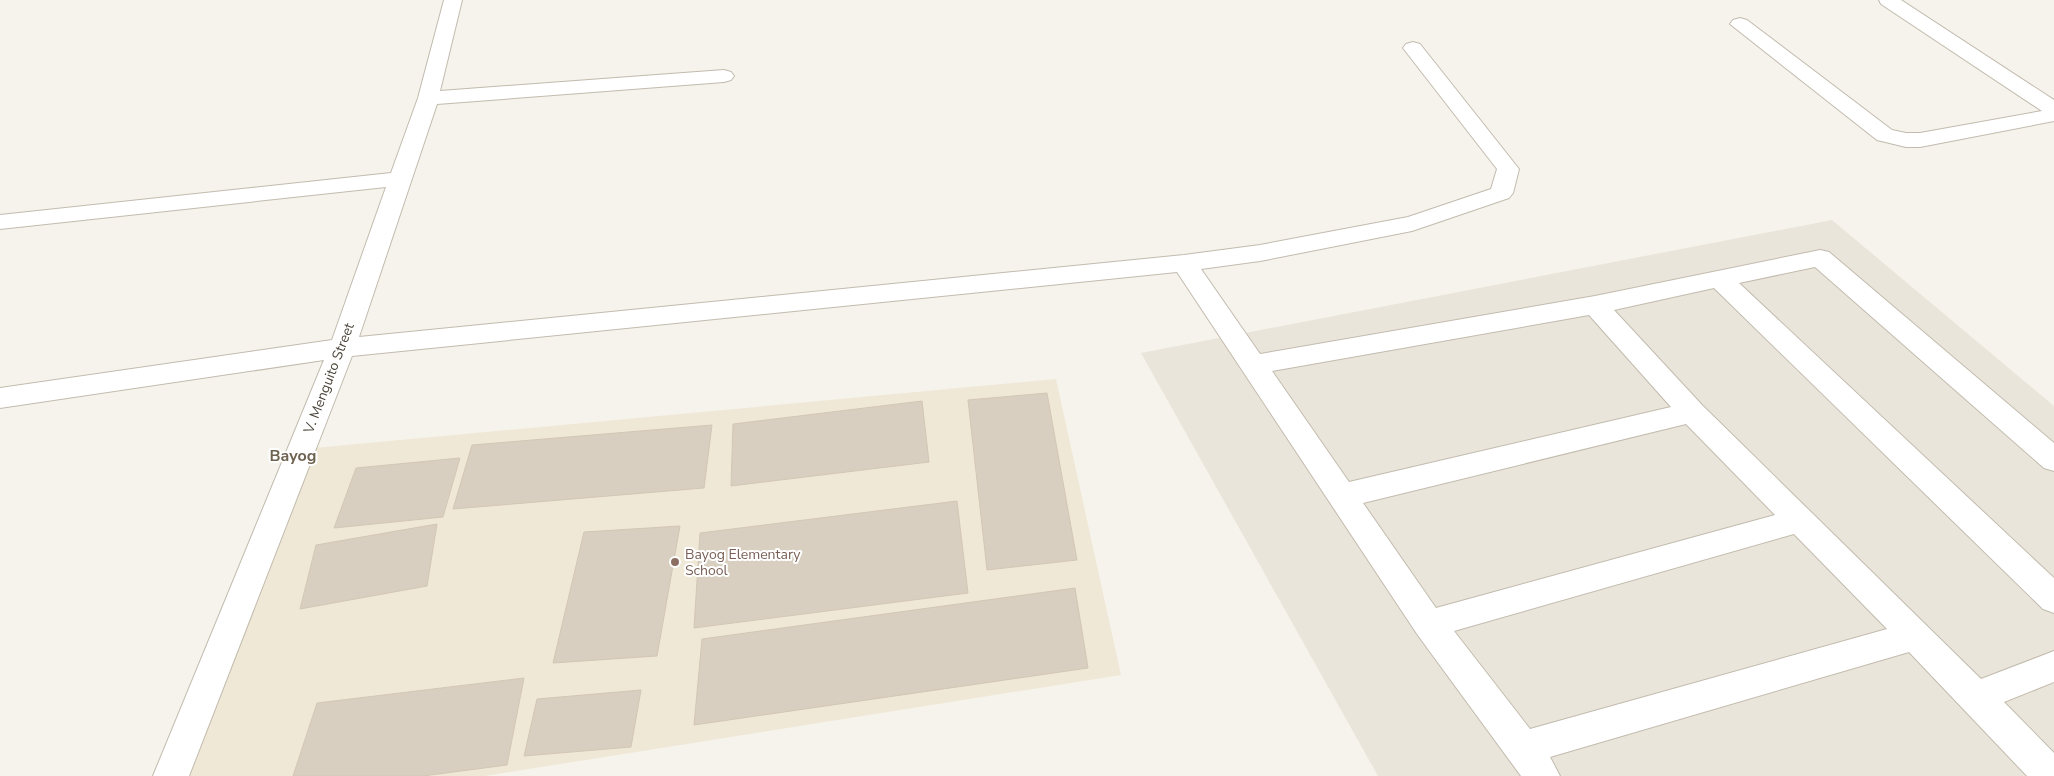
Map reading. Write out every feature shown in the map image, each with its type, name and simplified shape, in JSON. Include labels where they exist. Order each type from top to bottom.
[{"type":"street","name":"V. Menguito Street","points":[[171,776],[342,348],[428,98],[453,0]]},
{"type":"street","points":[[1888,0],[2054,109]]},
{"type":"street","points":[[1740,24],[1885,135],[1906,140],[1920,140],[2054,115]]},
{"type":"street","points":[[0,398],[342,348],[1184,263],[1260,253],[1412,224],[1502,193],[1508,169],[1413,48]]},
{"type":"street","points":[[428,98],[724,76]]},
{"type":"street","points":[[0,222],[400,179]]},
{"type":"street","points":[[1254,364],[1595,305],[1820,258],[2054,460]]},
{"type":"street","points":[[1184,263],[1429,624],[1542,776]]},
{"type":"street","points":[[1718,278],[2054,599]]},
{"type":"street","points":[[1595,305],[1692,412],[1976,697],[2052,776]]},
{"type":"street","points":[[1341,496],[1692,412]]},
{"type":"street","points":[[1429,624],[1800,520]]},
{"type":"street","points":[[1523,748],[1914,636]]},
{"type":"street","points":[[1976,697],[2054,666]]},
{"type":"shaded area","points":[[1832,220],[2054,406],[2054,776],[1378,776],[1141,353]]},
{"type":"shaded area","name":"Bayog Elementary School","points":[[1056,379],[1121,675],[485,776],[162,776],[303,449]]},
{"type":"building","points":[[1047,393],[1077,560],[987,570],[968,400]]},
{"type":"building","points":[[922,401],[929,462],[731,486],[733,424]]},
{"type":"building","points":[[712,425],[704,488],[453,509],[472,445]]},
{"type":"building","points":[[460,458],[443,517],[334,528],[356,468]]},
{"type":"building","points":[[957,501],[968,593],[694,628],[700,533]]},
{"type":"building","points":[[437,524],[427,586],[300,609],[316,545]]},
{"type":"building","points":[[680,526],[657,656],[553,663],[584,532]]},
{"type":"building","points":[[1075,588],[1088,668],[694,725],[702,639]]},
{"type":"building","points":[[524,678],[507,765],[423,776],[293,776],[317,703]]},
{"type":"building","points":[[641,690],[631,747],[524,756],[537,699]]},
{"type":"place","name":"Bayog Elementary School","points":[[675,562]]},
{"type":"district","name":"Bayog","points":[[293,456]]}]
